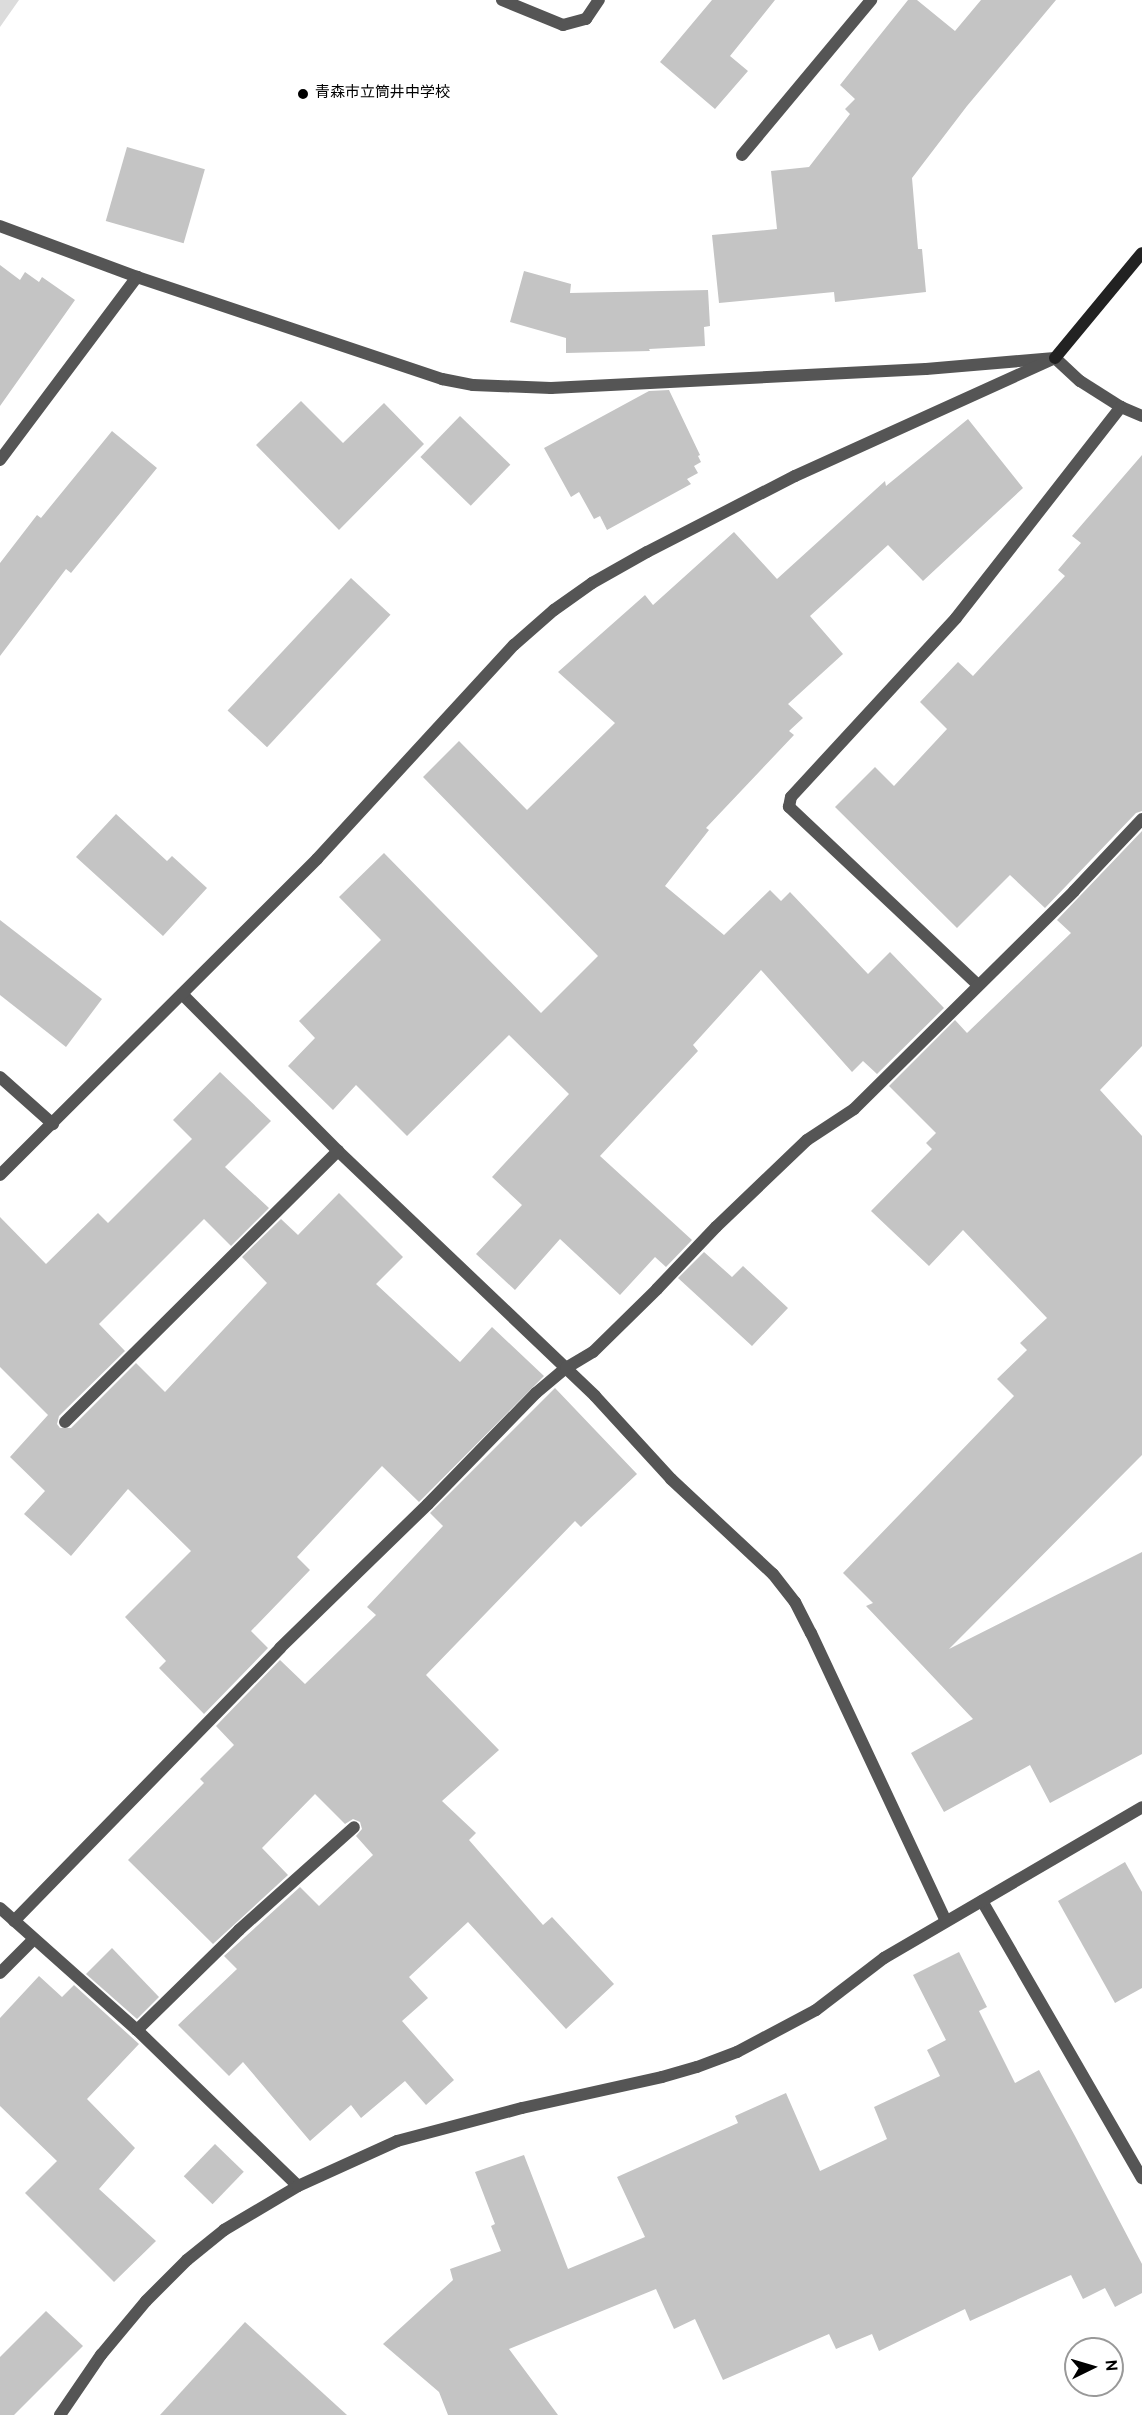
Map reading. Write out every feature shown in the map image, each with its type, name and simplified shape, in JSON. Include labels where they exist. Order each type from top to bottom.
[{"type":"street","points":[[502,0],[563,25],[586,19],[600,0]]},
{"type":"street","points":[[742,155],[871,0]]},
{"type":"street","points":[[0,226],[137,277],[442,379],[473,385],[563,387],[926,369],[1055,358],[1080,381],[1122,407],[1142,416]]},
{"type":"street","points":[[0,1175],[317,860],[514,645],[554,610],[592,583],[647,552],[795,476],[1055,358],[1142,253]]},
{"type":"street","points":[[0,460],[137,277]]},
{"type":"street","points":[[978,985],[789,807],[790,797],[956,618],[1122,407]]},
{"type":"street","points":[[14,1921],[280,1648],[428,1504],[536,1393],[566,1368],[593,1352],[716,1227],[807,1140],[854,1109],[1074,891],[1142,819]]},
{"type":"street","points":[[182,994],[338,1151],[525,1332],[566,1368],[671,1479],[773,1574],[795,1602],[946,1922]]},
{"type":"street","points":[[0,1077],[53,1124]]},
{"type":"street","points":[[65,1422],[338,1151]]},
{"type":"street","points":[[60,2415],[101,2355],[146,2301],[187,2260],[224,2230],[298,2186],[397,2141],[522,2108],[662,2077],[737,2052],[816,2010],[884,1958],[1142,1807]]},
{"type":"street","points":[[137,2030],[239,1930],[354,1827]]},
{"type":"street","points":[[982,1901],[1142,2178]]},
{"type":"street","points":[[0,1908],[137,2030],[298,2186]]},
{"type":"street","points":[[0,1973],[34,1939]]},
{"type":"shaded area","points":[[0,0],[19,0],[0,27]]},
{"type":"building","points":[[712,0],[775,0],[730,56],[748,71],[715,109],[660,62]]},
{"type":"building","points":[[908,0],[917,0],[955,31],[981,0],[1056,0],[967,106],[912,178],[918,249],[922,249],[926,292],[835,302],[834,292],[719,303],[712,235],[777,229],[771,171],[809,167],[850,114],[845,109],[855,99],[840,85]]},
{"type":"building","points":[[127,147],[205,169],[184,243],[106,221]]},
{"type":"building","points":[[0,265],[20,280],[25,272],[39,282],[42,277],[75,300],[0,406]]},
{"type":"building","points":[[524,271],[571,284],[570,293],[708,290],[710,326],[704,327],[705,346],[649,349],[650,351],[566,353],[566,338],[510,322]]},
{"type":"building","points":[[669,390],[700,455],[698,456],[701,462],[694,466],[698,473],[687,479],[691,484],[607,530],[600,516],[594,519],[579,492],[571,497],[544,448],[649,391]]},
{"type":"building","points":[[301,401],[343,443],[384,403],[424,444],[339,530],[256,445]]},
{"type":"building","points":[[460,416],[510,465],[471,506],[420,457]]},
{"type":"building","points":[[968,419],[1023,488],[923,581],[888,545],[810,616],[843,654],[788,704],[803,718],[789,731],[794,735],[706,828],[709,830],[665,886],[724,935],[770,890],[781,901],[790,892],[868,974],[890,952],[944,1008],[877,1074],[863,1061],[852,1072],[761,970],[693,1045],[698,1051],[600,1156],[692,1240],[666,1267],[655,1257],[620,1295],[560,1239],[515,1290],[476,1254],[522,1205],[492,1177],[569,1094],[509,1035],[407,1136],[356,1085],[333,1110],[288,1066],[315,1038],[299,1021],[381,940],[339,897],[384,853],[541,1013],[598,956],[423,777],[459,741],[527,810],[615,723],[558,672],[645,595],[653,605],[734,532],[777,579],[885,481],[886,486]]},
{"type":"building","points":[[112,431],[157,468],[71,573],[66,569],[0,656],[0,563],[37,515],[41,518]]},
{"type":"building","points":[[1142,455],[1142,811],[1136,813],[1045,908],[1010,875],[957,928],[835,807],[875,767],[894,786],[947,729],[920,702],[958,662],[973,676],[1065,576],[1058,570],[1081,543],[1072,536]]},
{"type":"building","points":[[351,578],[390,615],[267,747],[228,710]]},
{"type":"building","points":[[116,814],[167,861],[172,856],[207,888],[163,936],[76,857]]},
{"type":"building","points":[[1142,831],[1142,1046],[1100,1090],[1142,1136],[1142,1455],[949,1649],[1142,1552],[1142,1754],[1050,1803],[1030,1765],[944,1812],[911,1753],[973,1719],[866,1606],[873,1603],[843,1573],[1014,1396],[997,1379],[1027,1350],[1020,1343],[1047,1318],[963,1230],[929,1266],[871,1211],[932,1149],[926,1143],[936,1133],[889,1086],[955,1020],[967,1033],[1071,933],[1057,920]]},
{"type":"building","points":[[0,920],[102,999],[66,1047],[0,995]]},
{"type":"building","points":[[220,1072],[271,1121],[225,1167],[269,1208],[231,1246],[204,1219],[99,1324],[125,1351],[59,1416],[57,1424],[60,1428],[71,1428],[136,1363],[165,1392],[267,1283],[242,1257],[281,1219],[298,1235],[339,1193],[403,1257],[376,1284],[460,1362],[492,1327],[544,1376],[419,1502],[382,1466],[297,1557],[310,1570],[251,1631],[268,1648],[204,1714],[159,1668],[166,1661],[125,1617],[191,1551],[128,1489],[71,1556],[24,1514],[45,1491],[10,1457],[48,1415],[0,1367],[0,1217],[46,1264],[98,1213],[108,1223],[192,1139],[173,1120]]},
{"type":"building","points":[[704,1252],[732,1277],[743,1266],[788,1308],[752,1346],[678,1278]]},
{"type":"building","points":[[555,1388],[637,1474],[581,1527],[575,1521],[426,1675],[499,1750],[442,1801],[476,1833],[469,1840],[543,1925],[552,1917],[614,1984],[566,2029],[468,1922],[409,1977],[428,1998],[402,2021],[454,2080],[426,2105],[405,2081],[361,2118],[351,2105],[310,2141],[243,2062],[229,2076],[178,2025],[237,1969],[224,1956],[300,1887],[319,1906],[373,1855],[356,1836],[362,1829],[360,1822],[353,1819],[345,1824],[315,1794],[262,1848],[288,1875],[213,1944],[128,1860],[204,1783],[200,1779],[234,1745],[216,1726],[280,1660],[305,1684],[376,1615],[367,1607],[443,1526],[430,1513]]},
{"type":"building","points":[[1125,1862],[1142,1892],[1142,1988],[1115,2003],[1058,1901]]},
{"type":"building","points":[[112,1948],[159,1997],[137,2019],[86,1974]]},
{"type":"building","points":[[959,1952],[987,2007],[979,2011],[1015,2083],[1039,2070],[1075,2136],[1142,2264],[1142,2293],[1115,2307],[1105,2288],[1083,2299],[1071,2275],[970,2321],[965,2309],[879,2351],[872,2334],[836,2349],[829,2334],[723,2380],[695,2319],[674,2329],[656,2289],[509,2349],[558,2415],[448,2415],[439,2392],[383,2344],[453,2280],[450,2269],[501,2251],[491,2226],[495,2224],[475,2172],[524,2155],[568,2269],[645,2237],[617,2177],[738,2123],[735,2116],[786,2093],[820,2171],[887,2139],[874,2107],[940,2076],[927,2050],[946,2040],[913,1975]]},
{"type":"building","points":[[39,1976],[62,1997],[74,1985],[139,2044],[87,2099],[135,2148],[99,2189],[156,2241],[114,2282],[25,2193],[57,2161],[0,2106],[0,2018]]},
{"type":"building","points":[[215,2144],[244,2172],[213,2204],[184,2176]]},
{"type":"building","points":[[46,2311],[83,2346],[14,2415],[0,2415],[0,2357]]},
{"type":"building","points":[[245,2322],[347,2415],[160,2415]]},
{"type":"place","name":"青森市立筒井中学校","points":[[303,94]]}]
